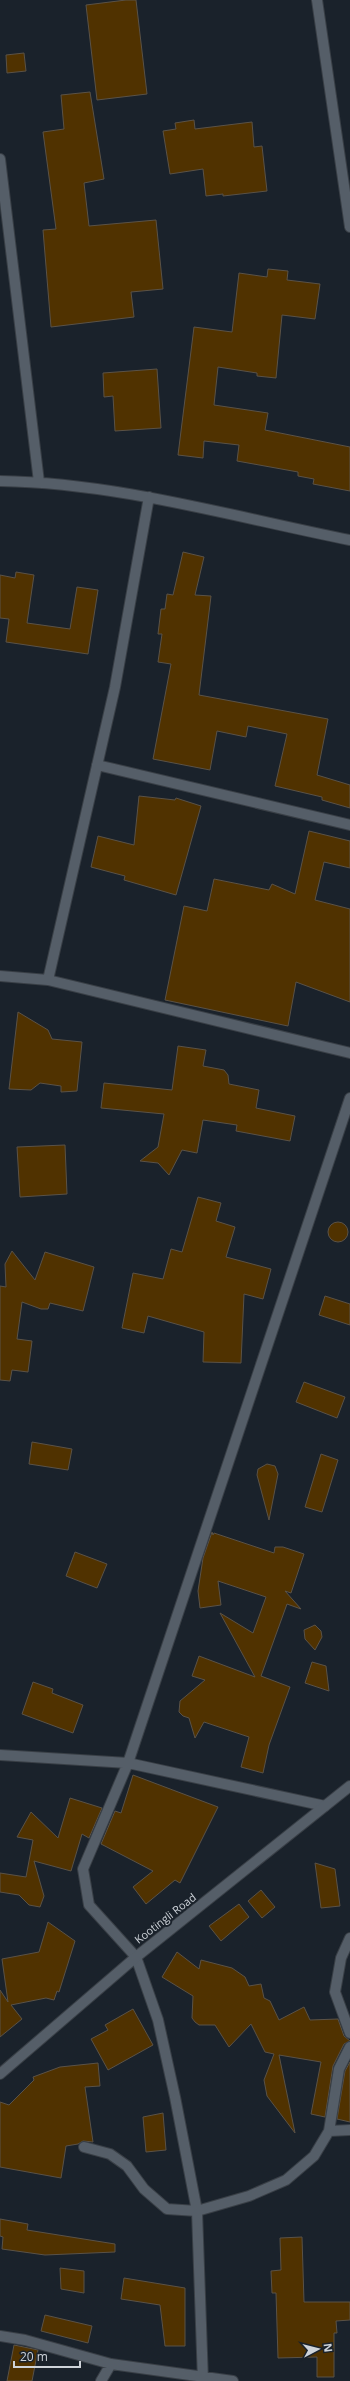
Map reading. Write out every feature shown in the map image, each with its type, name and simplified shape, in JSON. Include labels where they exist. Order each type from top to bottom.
[{"type":"street","points":[[317,0],[350,227]]},
{"type":"street","points":[[0,158],[39,482]]},
{"type":"street","points":[[0,481],[39,482],[149,497],[350,540]]},
{"type":"street","points":[[48,980],[114,687],[149,497]]},
{"type":"street","points":[[97,765],[350,825]]},
{"type":"street","points":[[0,976],[48,980],[350,1053]]},
{"type":"street","points":[[203,2379],[197,2212],[175,2097],[158,2020],[136,1957],[89,1905],[83,1869],[128,1763],[350,1098]]},
{"type":"street","points":[[0,1755],[128,1763],[325,1806]]},
{"type":"street","name":"Kootingli Road","points":[[0,2074],[136,1957],[350,1786]]},
{"type":"street","points":[[350,1938],[341,1958],[335,1992],[350,2033]]},
{"type":"street","points":[[84,2147],[110,2154],[127,2166],[144,2189],[167,2208],[197,2212],[249,2196],[286,2180],[314,2156],[329,2130],[339,2069],[350,2047]]},
{"type":"street","points":[[329,2130],[350,2130]]},
{"type":"street","points":[[0,2336],[25,2340],[111,2364],[203,2379],[233,2381]]},
{"type":"street","points":[[101,2381],[111,2364]]},
{"type":"building","points":[[136,0],[147,94],[97,100],[86,5]]},
{"type":"building","points":[[24,53],[26,71],[7,73],[6,55]]},
{"type":"building","points":[[90,92],[104,179],[84,183],[89,226],[156,220],[163,289],[131,292],[134,317],[51,327],[43,230],[56,229],[43,132],[64,129],[61,95]]},
{"type":"building","points":[[194,120],[195,129],[252,122],[254,147],[262,146],[267,191],[223,196],[223,194],[206,196],[203,169],[170,174],[163,131],[176,129],[175,123]]},
{"type":"building","points":[[268,269],[288,271],[287,280],[320,284],[315,319],[282,315],[276,378],[257,376],[257,373],[218,367],[214,405],[268,413],[265,430],[350,447],[350,491],[313,484],[314,479],[298,476],[298,472],[237,461],[239,445],[204,441],[203,458],[178,455],[194,327],[232,332],[239,273],[267,277]]},
{"type":"building","points":[[157,369],[161,428],[115,431],[113,396],[104,397],[103,373]]},
{"type":"building","points":[[183,552],[204,557],[195,595],[211,596],[199,695],[328,719],[317,775],[350,785],[350,808],[322,800],[322,797],[275,786],[287,734],[248,726],[246,737],[217,731],[210,770],[153,759],[171,664],[158,662],[162,634],[158,634],[161,609],[165,609],[167,594],[173,595]]},
{"type":"building","points":[[16,572],[34,575],[27,623],[70,629],[77,587],[98,590],[88,654],[6,642],[9,619],[0,618],[0,575],[15,578]]},
{"type":"building","points":[[139,796],[175,800],[176,798],[201,806],[176,895],[124,880],[125,876],[91,867],[98,836],[134,845]]},
{"type":"building","points":[[309,831],[350,841],[350,868],[324,862],[315,900],[350,909],[350,1002],[296,982],[288,1026],[165,1000],[184,906],[207,911],[214,879],[269,890],[272,884],[295,894]]},
{"type":"building","points":[[18,1012],[48,1030],[52,1039],[82,1042],[77,1091],[61,1092],[61,1086],[40,1083],[31,1090],[9,1089]]},
{"type":"building","points":[[178,1046],[206,1050],[203,1066],[224,1070],[228,1075],[229,1084],[259,1090],[256,1108],[295,1116],[290,1141],[236,1131],[237,1125],[203,1120],[197,1153],[182,1150],[169,1175],[158,1163],[140,1161],[158,1147],[164,1114],[101,1108],[104,1083],[172,1090]]},
{"type":"building","points":[[65,1145],[67,1194],[20,1197],[17,1147]]},
{"type":"building","points":[[198,1197],[221,1203],[216,1221],[235,1227],[226,1257],[271,1269],[263,1299],[244,1294],[241,1363],[203,1362],[204,1332],[148,1316],[144,1333],[122,1328],[133,1273],[163,1279],[171,1249],[182,1252]]},
{"type":"building","points":[[338,1222],[345,1225],[348,1232],[345,1239],[338,1242],[331,1239],[328,1232],[331,1225]]},
{"type":"building","points":[[12,1251],[35,1280],[45,1252],[94,1267],[83,1311],[50,1303],[48,1309],[41,1309],[22,1302],[17,1339],[32,1341],[28,1372],[12,1370],[10,1381],[0,1380],[0,1286],[6,1287],[5,1264]]},
{"type":"building","points":[[325,1296],[350,1304],[350,1325],[319,1315]]},
{"type":"building","points":[[304,1382],[345,1397],[337,1418],[296,1402]]},
{"type":"building","points":[[32,1442],[72,1449],[68,1470],[29,1464]]},
{"type":"building","points":[[321,1454],[338,1460],[322,1512],[305,1507]]},
{"type":"building","points":[[267,1464],[275,1466],[278,1474],[269,1520],[257,1475],[258,1469]]},
{"type":"building","points":[[212,1532],[213,1535],[214,1533],[274,1553],[275,1547],[283,1547],[304,1554],[291,1593],[285,1591],[301,1609],[287,1604],[261,1676],[290,1687],[269,1745],[263,1773],[241,1767],[249,1737],[204,1722],[195,1738],[189,1718],[183,1716],[179,1712],[180,1701],[205,1680],[192,1676],[199,1656],[255,1677],[220,1613],[253,1633],[266,1597],[218,1581],[221,1605],[200,1608],[198,1591],[203,1558]]},
{"type":"building","points":[[75,1552],[107,1564],[97,1588],[66,1576]]},
{"type":"building","points":[[315,1625],[321,1631],[322,1637],[315,1650],[305,1639],[304,1630]]},
{"type":"building","points":[[312,1662],[326,1666],[329,1691],[305,1683]]},
{"type":"building","points":[[33,1682],[53,1689],[52,1693],[83,1705],[73,1733],[22,1714]]},
{"type":"building","points":[[133,1775],[218,1807],[180,1883],[175,1880],[146,1904],[133,1887],[153,1871],[101,1844],[115,1811],[121,1813]]},
{"type":"building","points":[[70,1798],[102,1808],[89,1838],[82,1834],[71,1871],[34,1861],[44,1896],[40,1907],[29,1905],[19,1895],[0,1892],[0,1873],[26,1877],[33,1840],[17,1837],[31,1812],[58,1838]]},
{"type":"building","points":[[315,1863],[335,1869],[340,1906],[321,1908]]},
{"type":"building","points":[[261,1890],[275,1907],[262,1918],[248,1901]]},
{"type":"building","points":[[239,1904],[249,1917],[221,1941],[209,1926]]},
{"type":"building","points":[[48,1922],[75,1941],[59,1992],[57,1991],[54,2000],[46,1998],[11,2005],[22,2019],[0,2037],[0,1990],[8,2002],[2,1959],[39,1952]]},
{"type":"building","points":[[177,1952],[199,1969],[201,1960],[232,1968],[245,1977],[249,1986],[261,1984],[264,1998],[270,2001],[279,2020],[304,2007],[310,2020],[338,2019],[344,2036],[350,2041],[344,2044],[333,2066],[325,2117],[311,2114],[321,2062],[279,2055],[295,2133],[267,2096],[264,2080],[274,2054],[265,2052],[251,2024],[229,2047],[215,2025],[199,2025],[192,2018],[193,1996],[162,1977]]},
{"type":"building","points":[[133,2009],[153,2045],[108,2070],[91,2039],[108,2030],[105,2025]]},
{"type":"building","points":[[350,2062],[350,2122],[337,2119],[345,2071]]},
{"type":"building","points":[[98,2063],[100,2086],[85,2087],[93,2142],[83,2141],[78,2144],[66,2146],[61,2178],[0,2167],[0,2102],[9,2105],[34,2080],[33,2077],[60,2067]]},
{"type":"building","points":[[163,2113],[166,2150],[146,2152],[143,2117]]},
{"type":"building","points":[[0,2219],[28,2224],[27,2230],[115,2244],[115,2252],[45,2255],[2,2249],[3,2237],[0,2236]]},
{"type":"building","points":[[302,2237],[304,2302],[350,2302],[350,2320],[336,2321],[337,2333],[334,2333],[334,2377],[317,2377],[317,2357],[278,2358],[276,2293],[272,2293],[271,2271],[281,2270],[280,2238]]},
{"type":"building","points":[[60,2268],[84,2271],[84,2293],[61,2289]]},
{"type":"building","points":[[124,2278],[185,2288],[185,2346],[165,2346],[160,2305],[121,2299]]},
{"type":"building","points":[[45,2315],[92,2326],[88,2343],[41,2331]]},
{"type":"building","points":[[14,2345],[38,2350],[32,2381],[7,2381]]}]
